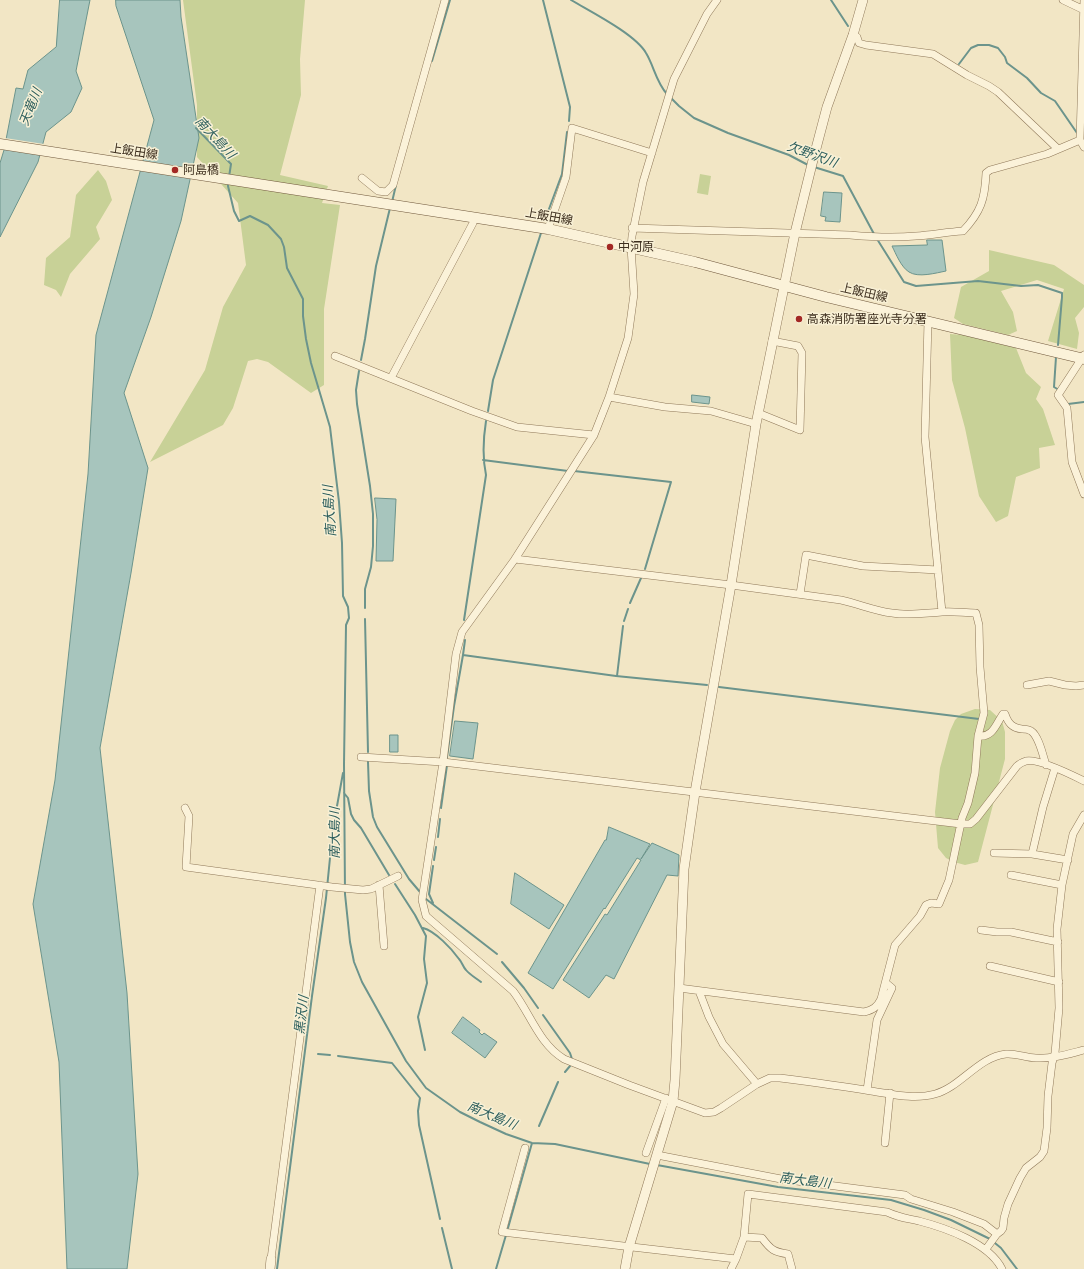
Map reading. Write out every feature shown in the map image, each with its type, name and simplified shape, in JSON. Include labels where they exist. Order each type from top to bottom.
[{"type":"main road","name":"上飯田線","points":[[0,144],[548,229],[695,262],[785,287],[1083,357]]},
{"type":"street","points":[[362,178],[378,191],[386,192],[393,185],[445,0]]},
{"type":"street","points":[[717,0],[707,14],[674,78],[643,182],[632,228],[631,247],[634,294],[628,338],[609,397],[594,435],[515,559],[462,632],[456,654],[443,762],[422,900],[426,916],[513,991],[522,1002],[547,1045],[556,1054],[564,1059],[629,1085],[705,1113],[714,1112],[757,1084],[770,1078],[780,1078],[917,1097],[936,1094],[947,1089],[982,1064],[1006,1054],[1035,1058],[1054,1057],[1084,1050]]},
{"type":"street","points":[[625,1269],[629,1247],[657,1156],[675,1080],[684,869],[695,792],[758,413],[795,233],[813,160],[827,107],[853,35],[863,0]]},
{"type":"street","points":[[1063,0],[1084,10]]},
{"type":"street","points":[[632,228],[874,237],[916,236],[963,231],[972,221],[983,202],[986,189],[986,173],[990,170],[1082,143],[1084,0]]},
{"type":"street","points":[[853,35],[858,37],[859,43],[866,45],[933,54],[998,92],[1058,149]]},
{"type":"street","points":[[548,229],[566,177],[572,128],[652,154]]},
{"type":"street","points":[[391,378],[473,223]]},
{"type":"street","points":[[928,321],[925,437],[942,612]]},
{"type":"street","points":[[758,413],[800,430],[802,353],[798,346],[772,340]]},
{"type":"street","points":[[336,356],[472,411],[517,427],[594,435]]},
{"type":"street","points":[[1083,357],[1060,392],[1066,408],[1072,462],[1084,494]]},
{"type":"street","points":[[609,397],[665,407],[711,411],[756,424]]},
{"type":"street","points":[[800,594],[806,555],[863,566],[938,570]]},
{"type":"street","points":[[515,559],[800,594],[855,603],[893,614],[942,612],[976,613],[979,625],[980,667],[984,714],[978,736],[975,773],[961,824],[949,880],[939,904],[931,903],[926,905],[920,916],[895,945],[886,983],[878,1004],[872,1010],[864,1012],[679,988]]},
{"type":"street","points":[[1027,685],[1050,681],[1065,685],[1084,685]]},
{"type":"street","points":[[978,736],[986,736],[994,730],[1003,714],[1005,714],[1009,724],[1017,728],[1028,729],[1035,734],[1041,747],[1046,765]]},
{"type":"street","points":[[361,757],[443,762],[961,824],[970,824],[976,819],[1017,766],[1026,761],[1055,768],[1084,781]]},
{"type":"street","points":[[1032,854],[1043,807],[1055,768]]},
{"type":"street","points":[[185,808],[188,816],[186,867],[363,890],[379,886],[398,876]]},
{"type":"street","points":[[987,1248],[995,1236],[1003,1228],[1008,1204],[1020,1178],[1026,1168],[1040,1157],[1044,1151],[1047,1128],[1048,1096],[1055,1053],[1059,1008],[1057,929],[1062,885],[1073,834],[1084,815]]},
{"type":"street","points":[[994,853],[1032,854],[1068,860]]},
{"type":"street","points":[[1011,875],[1062,885]]},
{"type":"street","points":[[270,1269],[322,885]]},
{"type":"street","points":[[379,886],[384,946]]},
{"type":"street","points":[[981,930],[1011,932],[1058,942]]},
{"type":"street","points":[[990,966],[1059,982]]},
{"type":"street","points":[[867,1090],[877,1020],[892,988],[886,983]]},
{"type":"street","points":[[699,991],[723,1044],[757,1084]]},
{"type":"street","points":[[885,1143],[890,1093]]},
{"type":"street","points":[[646,1153],[670,1100]]},
{"type":"street","points":[[525,1148],[502,1232],[736,1259]]},
{"type":"street","points":[[657,1156],[781,1179],[905,1196],[984,1224],[995,1236]]},
{"type":"street","points":[[731,1269],[744,1237],[748,1194],[887,1212],[919,1221],[971,1239],[987,1248],[1002,1269]]},
{"type":"street","points":[[744,1237],[762,1238],[770,1249],[778,1253],[788,1254],[792,1269]]},
{"type":"green space","points":[[183,0],[305,0],[300,59],[301,95],[280,175],[328,186],[322,203],[340,205],[324,309],[324,385],[311,393],[268,362],[257,359],[248,361],[233,408],[223,425],[150,462],[205,370],[223,307],[246,265],[238,203],[197,157],[197,105]]},
{"type":"green space","points":[[98,170],[106,181],[112,200],[96,227],[100,239],[70,274],[61,297],[56,290],[44,285],[46,258],[70,237],[76,195]]},
{"type":"green space","points":[[700,174],[711,176],[708,195],[697,193]]},
{"type":"green space","points":[[989,250],[1054,265],[1084,285],[1084,307],[1075,318],[1079,333],[1077,349],[1048,341],[1064,289],[1037,280],[1001,291],[1013,312],[1017,331],[1008,335],[963,324],[954,318],[961,287],[989,271]]},
{"type":"green space","points":[[950,334],[963,335],[1016,348],[1026,373],[1041,387],[1036,399],[1043,409],[1055,445],[1039,448],[1040,468],[1016,477],[1008,516],[996,522],[979,496],[965,428],[952,380]]},
{"type":"green space","points":[[975,709],[990,710],[1002,721],[1005,732],[1005,759],[978,862],[965,865],[946,858],[938,848],[935,812],[940,768],[950,731],[955,720],[961,714]]},
{"type":"water","name":"天竜川","points":[[60,0],[90,0],[76,71],[82,88],[71,112],[46,132],[38,162],[0,237],[0,163],[16,88],[23,89],[28,70],[56,47]]},
{"type":"water","points":[[116,0],[180,0],[181,17],[199,138],[181,221],[151,317],[124,393],[148,468],[100,748],[127,993],[138,1174],[127,1269],[67,1269],[59,1062],[33,904],[55,780],[88,474],[96,335],[154,120],[116,6]]},
{"type":"water","points":[[824,192],[842,193],[840,222],[825,221],[826,217],[821,216]]},
{"type":"water","points":[[927,240],[942,240],[946,271],[922,275],[913,274],[906,270],[901,264],[892,246],[927,245]]},
{"type":"water","points":[[692,395],[710,397],[709,404],[692,402]]},
{"type":"water","points":[[375,498],[396,499],[393,561],[376,561],[377,520]]},
{"type":"water","points":[[455,721],[478,723],[473,759],[450,756]]},
{"type":"water","points":[[390,735],[398,735],[398,752],[390,752]]},
{"type":"water","points":[[609,827],[650,844],[641,859],[652,843],[679,855],[678,876],[667,875],[614,979],[606,975],[589,998],[563,980],[605,914],[607,915],[641,860],[637,858],[553,989],[528,973],[606,840]]},
{"type":"water","points":[[515,873],[564,905],[549,929],[511,904]]},
{"type":"water","points":[[463,1017],[480,1030],[479,1032],[482,1035],[484,1033],[497,1042],[485,1058],[452,1033]]},
{"type":"pier","points":[[5,138],[44,144],[42,154],[2,148]]},
{"type":"waterway","points":[[432,61],[450,0]]},
{"type":"waterway","points":[[543,0],[570,107],[569,121]]},
{"type":"waterway","name":"欠野沢川","points":[[571,0],[612,24],[632,38],[646,53],[660,84],[667,94]]},
{"type":"waterway","points":[[831,0],[848,26]]},
{"type":"waterway","points":[[959,64],[971,48],[978,45],[989,45],[998,48],[1005,57],[1007,63],[1027,78],[1041,93],[1055,101],[1077,133]]},
{"type":"waterway","name":"欠野沢川","points":[[670,97],[694,118],[728,133],[789,155],[808,165]]},
{"type":"waterway","name":"南大島川","points":[[196,128],[231,164],[229,177]]},
{"type":"waterway","points":[[546,217],[562,174],[567,132]]},
{"type":"waterway","name":"欠野沢川","points":[[814,167],[843,176],[874,234]]},
{"type":"waterway","name":"南大島川","points":[[228,184],[234,211],[239,221],[250,216],[268,225],[281,239],[284,247],[287,268],[303,299],[303,316],[311,363],[330,427],[339,502],[342,543],[343,596],[348,607],[349,618],[346,625],[344,764],[345,894],[350,942],[354,962],[362,982],[406,1061],[426,1088],[460,1112],[506,1134],[532,1143],[555,1144],[650,1164]]},
{"type":"waterway","points":[[392,202],[396,185]]},
{"type":"waterway","points":[[361,360],[376,266],[390,208]]},
{"type":"waterway","points":[[488,411],[493,380],[541,233]]},
{"type":"waterway","name":"欠野沢川","points":[[877,239],[904,282],[916,286],[978,281],[1021,286],[1038,285],[1062,293],[1058,345]]},
{"type":"waterway","name":"欠野沢川","points":[[1056,357],[1054,387],[1059,390]]},
{"type":"waterway","points":[[359,371],[356,390],[357,404],[373,514],[373,546],[371,567],[365,589],[365,608]]},
{"type":"waterway","name":"欠野沢川","points":[[1068,404],[1084,402]]},
{"type":"waterway","points":[[464,620],[486,475],[483,448],[486,421]]},
{"type":"waterway","points":[[483,460],[568,471]]},
{"type":"waterway","points":[[574,471],[671,482],[645,569]]},
{"type":"waterway","points":[[630,603],[641,578]]},
{"type":"waterway","points":[[624,621],[628,609]]},
{"type":"waterway","points":[[365,619],[368,752]]},
{"type":"waterway","points":[[617,676],[623,626]]},
{"type":"waterway","points":[[465,640],[463,655],[616,676],[707,685]]},
{"type":"waterway","points":[[447,757],[463,655]]},
{"type":"waterway","points":[[719,687],[979,719]]},
{"type":"waterway","points":[[368,762],[369,791],[373,817],[377,827],[409,879],[420,892]]},
{"type":"waterway","points":[[441,808],[447,765]]},
{"type":"waterway","name":"黒沢川","points":[[277,1269],[326,898],[333,828],[343,773]]},
{"type":"waterway","points":[[344,793],[348,798],[351,814],[354,820],[361,828],[389,875]]},
{"type":"waterway","points":[[438,837],[440,819]]},
{"type":"waterway","points":[[434,860],[436,847]]},
{"type":"waterway","points":[[433,866],[429,894],[433,903]]},
{"type":"waterway","points":[[395,884],[415,915],[426,936],[424,959],[427,983],[418,1017],[425,1050]]},
{"type":"waterway","points":[[426,899],[497,954]]},
{"type":"waterway","points":[[423,928],[433,933],[443,941],[456,955],[465,969],[481,982]]},
{"type":"waterway","points":[[502,962],[524,988],[538,1008]]},
{"type":"waterway","points":[[543,1015],[570,1053],[572,1059]]},
{"type":"waterway","points":[[318,1054],[330,1055]]},
{"type":"waterway","points":[[338,1056],[392,1063],[420,1098],[418,1111],[419,1125],[440,1219]]},
{"type":"waterway","points":[[565,1072],[570,1066]]},
{"type":"waterway","points":[[539,1126],[558,1082]]},
{"type":"waterway","points":[[508,1228],[532,1143]]},
{"type":"waterway","name":"南大島川","points":[[657,1165],[778,1187],[891,1200],[951,1220],[990,1239],[1001,1248],[1017,1269]]},
{"type":"waterway","points":[[442,1228],[452,1269]]},
{"type":"waterway","points":[[496,1269],[506,1235]]},
{"type":"place","name":"阿島橋","points":[[175,170]]},
{"type":"place","name":"中河原","points":[[610,247]]},
{"type":"place","name":"高森消防署座光寺分署","points":[[799,319]]}]
